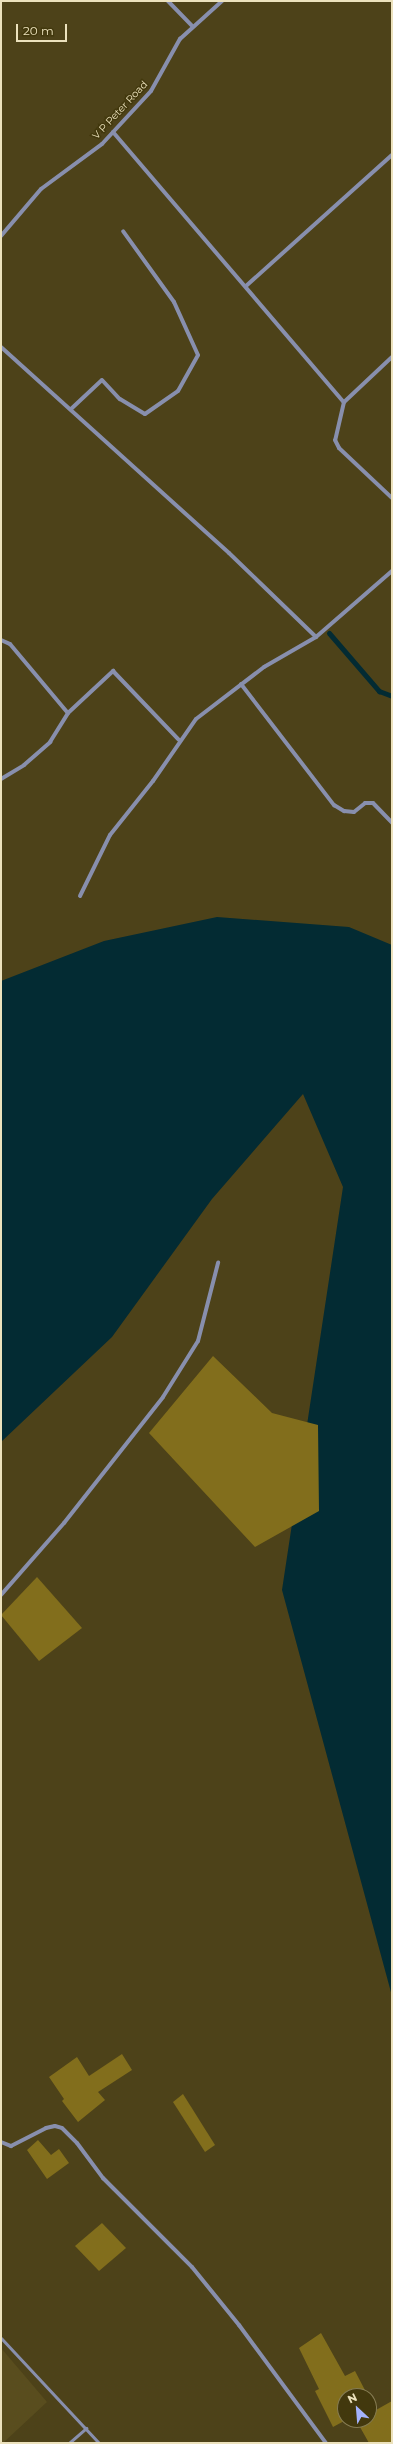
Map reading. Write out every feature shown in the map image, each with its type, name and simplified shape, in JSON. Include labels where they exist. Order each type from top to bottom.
[{"type":"street","points":[[168,1],[192,26]]},
{"type":"street","name":"V P Peter Road","points":[[1,236],[41,189],[102,144],[152,91],[180,38],[222,1]]},
{"type":"street","points":[[112,132],[246,286],[344,402]]},
{"type":"street","points":[[246,286],[392,154]]},
{"type":"street","points":[[71,409],[102,380],[120,399],[145,414],[178,391],[198,355],[174,302],[122,231]]},
{"type":"street","points":[[1,347],[71,409],[316,637]]},
{"type":"street","points":[[392,357],[344,402],[335,440],[337,444],[392,498]]},
{"type":"street","points":[[80,896],[110,835],[153,781],[179,740],[196,719],[264,667],[316,637],[392,571]]},
{"type":"street","points":[[1,640],[10,644],[68,713]]},
{"type":"street","points":[[1,779],[24,765],[50,742],[68,713],[113,671],[179,740]]},
{"type":"street","points":[[242,684],[334,805],[344,811],[354,812],[365,803],[373,803],[392,823]]},
{"type":"street","points":[[1,1595],[69,1516],[163,1397],[198,1341],[218,1263]]},
{"type":"street","points":[[1,2142],[11,2146],[46,2128],[55,2126],[62,2128],[77,2143],[103,2178],[192,2267],[240,2325],[326,2443]]},
{"type":"lane","points":[[1,2338],[99,2443]]},
{"type":"lane","points":[[69,2443],[86,2428]]},
{"type":"shaded area","points":[[1,2348],[47,2402],[3,2443],[1,2443]]},
{"type":"water","points":[[217,917],[349,927],[392,945],[392,1996],[282,1590],[343,1187],[303,1094],[212,1199],[112,1337],[1,1442],[1,981],[104,941]]},
{"type":"building","points":[[213,1356],[272,1413],[318,1425],[319,1511],[255,1547],[149,1433]]},
{"type":"building","points":[[37,1577],[82,1628],[39,1661],[1,1615]]},
{"type":"building","points":[[122,2054],[132,2070],[98,2092],[105,2100],[78,2122],[62,2101],[64,2099],[49,2077],[77,2057],[89,2076]]},
{"type":"building","points":[[183,2094],[215,2145],[205,2152],[173,2102]]},
{"type":"building","points":[[38,2140],[51,2155],[59,2149],[69,2163],[47,2179],[27,2150]]},
{"type":"building","points":[[102,2223],[126,2248],[99,2271],[75,2246]]},
{"type":"building","points":[[321,2333],[345,2376],[355,2371],[364,2388],[337,2388],[337,2425],[333,2427],[315,2391],[319,2389],[299,2348]]},
{"type":"building","points":[[392,2401],[392,2443],[369,2443],[361,2428],[377,2428],[377,2409]]},
{"type":"waterway","points":[[329,633],[379,691],[392,696]]}]
